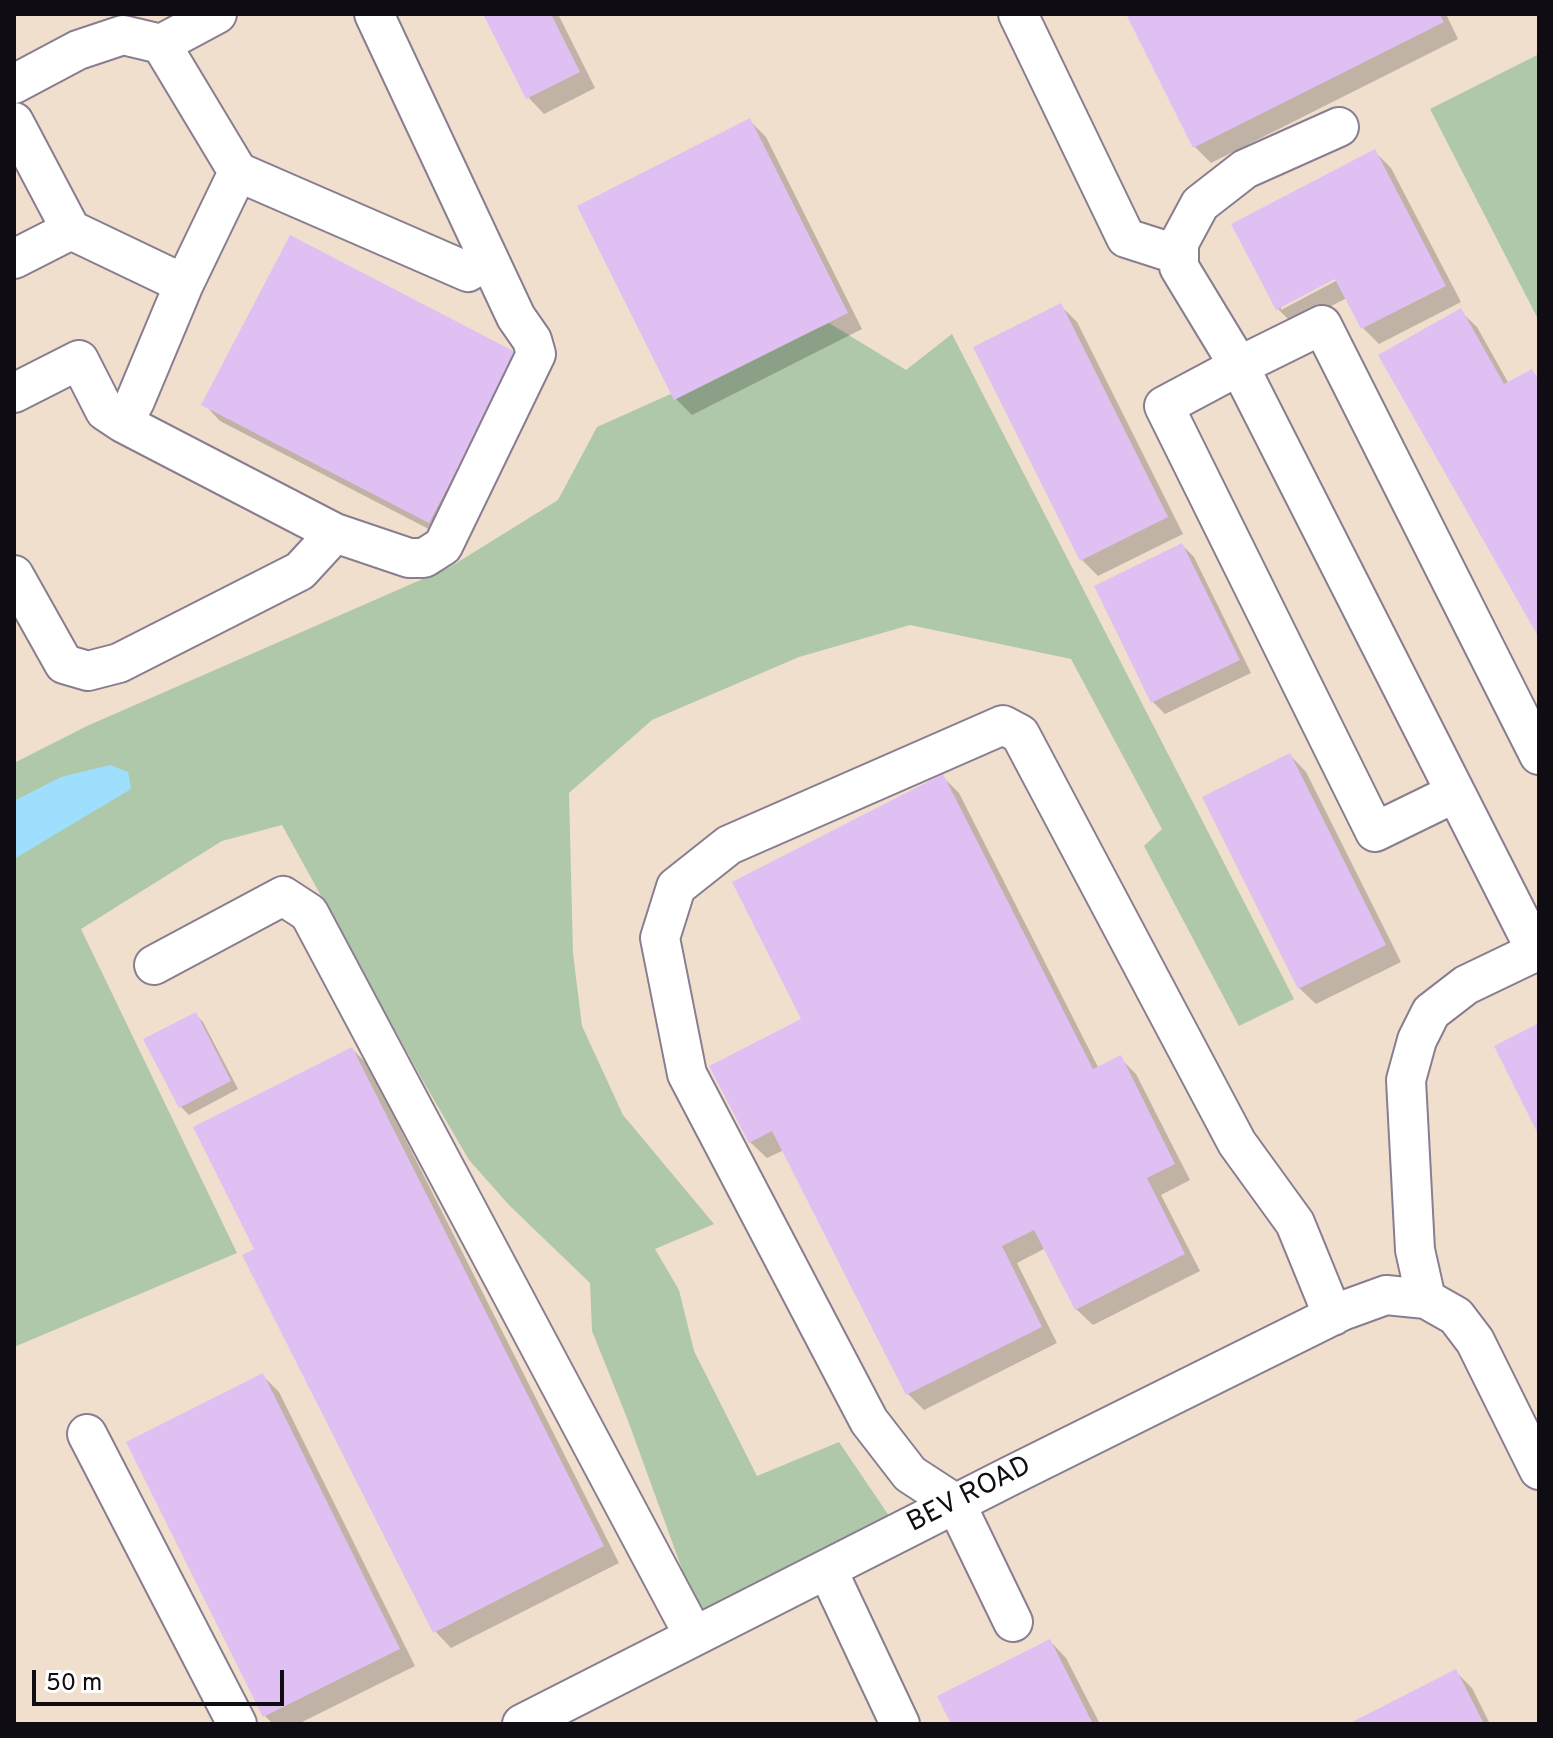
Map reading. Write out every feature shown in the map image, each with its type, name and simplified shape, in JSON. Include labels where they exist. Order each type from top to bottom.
[{"type":"street","points":[[14,84],[78,50],[123,35],[161,44],[217,14]]},
{"type":"street","points":[[14,393],[79,360],[105,411],[335,533],[409,558],[424,558],[443,546],[536,354],[532,340],[516,317],[374,14]]},
{"type":"street","points":[[1018,14],[1126,238],[1179,255]]},
{"type":"street","points":[[161,44],[238,172],[468,272],[488,258]]},
{"type":"street","points":[[14,122],[71,230],[184,284]]},
{"type":"street","points":[[1339,127],[1245,169],[1200,204],[1179,243],[1179,267],[1239,366],[1538,951],[1466,985],[1431,1012],[1417,1040],[1406,1080],[1415,1250],[1426,1299],[1456,1316],[1475,1341],[1539,1470]]},
{"type":"street","points":[[123,423],[184,284],[238,172]]},
{"type":"street","points":[[14,259],[71,230]]},
{"type":"street","points":[[1455,793],[1375,832],[1164,406],[1322,325],[1539,755]]},
{"type":"street","points":[[14,575],[64,664],[88,671],[119,663],[300,571],[335,533]]},
{"type":"street","points":[[1013,1622],[956,1504],[910,1474],[869,1421],[687,1074],[660,938],[676,887],[729,845],[1003,725],[1020,734],[1237,1143],[1295,1223],[1333,1316]]},
{"type":"street","points":[[154,965],[283,896],[309,913],[694,1636]]},
{"type":"street","name":"BEV ROAD","points":[[522,1724],[1333,1316],[1386,1295],[1426,1299]]},
{"type":"street","points":[[87,1434],[237,1724]]},
{"type":"street","points":[[827,1569],[900,1724]]},
{"type":"shaded area","points":[[14,14],[1539,14],[1539,54],[1431,109],[1539,321],[1539,1724],[14,1724]]},
{"type":"green space","points":[[1539,54],[1539,321],[1430,109]]},
{"type":"green space","points":[[829,323],[906,370],[952,334],[1294,999],[1239,1026],[1144,846],[1162,829],[1071,659],[910,625],[799,657],[652,720],[569,793],[573,953],[582,1026],[623,1115],[714,1224],[655,1249],[679,1290],[694,1351],[757,1476],[839,1442],[900,1532],[694,1636],[686,1580],[592,1331],[590,1283],[509,1205],[469,1160],[282,825],[222,841],[81,929],[237,1253],[14,1347],[14,763],[87,726],[450,567],[558,500],[597,427]]},
{"type":"water","points":[[110,765],[128,772],[131,789],[14,859],[14,801],[61,777]]},
{"type":"building","points":[[483,14],[551,14],[580,72],[526,99]]},
{"type":"building","points":[[1126,14],[1439,14],[1444,22],[1193,148]]},
{"type":"building","points":[[750,118],[848,313],[674,400],[577,206]]},
{"type":"building","points":[[1375,149],[1446,286],[1361,329],[1335,279],[1276,310],[1231,224]]},
{"type":"building","points":[[290,235],[525,357],[488,411],[429,523],[201,405]]},
{"type":"building","points":[[1061,303],[1168,517],[1080,561],[973,347]]},
{"type":"building","points":[[1461,308],[1504,384],[1532,369],[1539,381],[1539,638],[1378,355]]},
{"type":"building","points":[[1182,543],[1240,660],[1151,703],[1094,586]]},
{"type":"building","points":[[1290,753],[1386,945],[1298,989],[1202,797]]},
{"type":"building","points":[[943,774],[1093,1069],[1121,1055],[1175,1164],[1147,1178],[1185,1254],[1075,1310],[1034,1230],[1002,1246],[1042,1327],[906,1395],[772,1131],[749,1143],[709,1066],[801,1019],[732,882]]},
{"type":"building","points":[[196,1012],[231,1081],[179,1108],[143,1039]]},
{"type":"building","points":[[1539,1023],[1539,1131],[1537,1132],[1494,1046]]},
{"type":"building","points":[[352,1047],[604,1546],[433,1633],[242,1255],[254,1249],[193,1127]]},
{"type":"building","points":[[263,1373],[400,1649],[263,1717],[126,1442]]},
{"type":"building","points":[[1050,1639],[1093,1724],[951,1724],[937,1696]]},
{"type":"building","points":[[1456,1669],[1484,1724],[1348,1724]]}]
